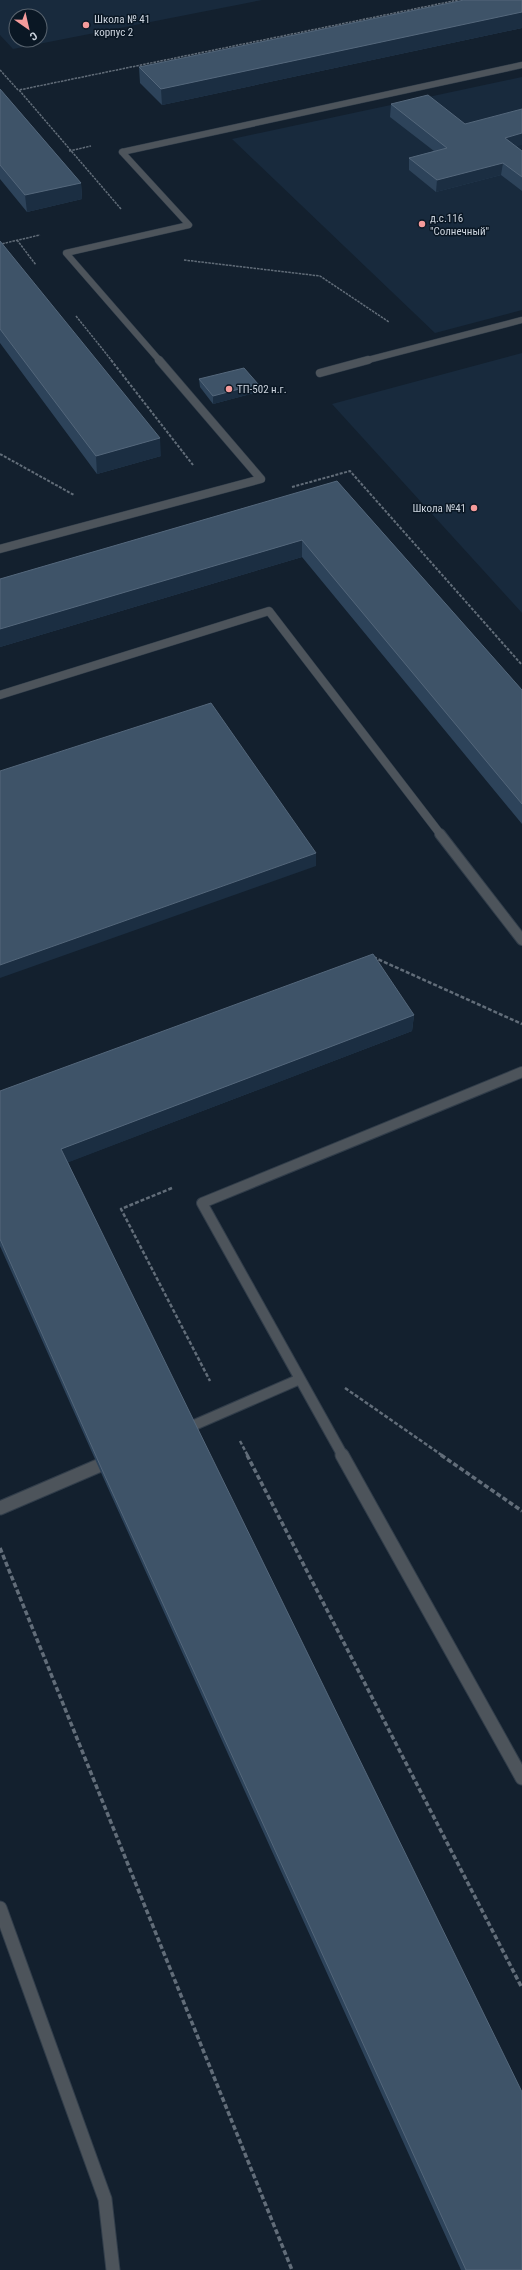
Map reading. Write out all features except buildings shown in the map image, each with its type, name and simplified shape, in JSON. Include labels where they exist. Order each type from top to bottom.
[{"type":"street","points":[[0,549],[260,479],[66,253],[189,225],[122,152],[522,65]]},
{"type":"street","points":[[320,373],[522,320]]},
{"type":"street","points":[[0,696],[270,611],[522,940]]},
{"type":"street","points":[[522,1072],[202,1203],[522,1778]]},
{"type":"street","points":[[192,1426],[300,1379]]},
{"type":"street","points":[[0,1508],[98,1466]]},
{"type":"street","points":[[0,1908],[104,2199],[113,2270]]},
{"type":"path","points":[[19,90],[458,0]]},
{"type":"path","points":[[0,70],[121,209]]},
{"type":"path","points":[[17,240],[37,265]]},
{"type":"path","points":[[180,259],[320,276],[392,324]]},
{"type":"path","points":[[76,315],[214,491]]},
{"type":"path","points":[[0,454],[115,518]]},
{"type":"path","points":[[291,487],[350,471],[522,665]]},
{"type":"path","points":[[366,960],[374,957],[522,1024]]},
{"type":"path","points":[[0,1548],[292,2270]]},
{"type":"shaded area","name":"Школа № 41 корпус 2","points":[[0,0],[262,0],[48,42],[48,8],[8,8],[8,44],[0,35]]},
{"type":"shaded area","name":"д.с.116 \"Солнечный\"","points":[[522,77],[522,310],[435,333],[232,139]]},
{"type":"shaded area","name":"Школа №41","points":[[522,353],[522,613],[332,404]]},
{"type":"place","name":"Школа № 41 корпус 2","points":[[86,25]]},
{"type":"place","name":"д.с.116 \"Солнечный\"","points":[[422,224]]},
{"type":"place","name":"ТП-502 н.г.","points":[[229,389]]},
{"type":"place","name":"Школа №41","points":[[474,508]]}]
